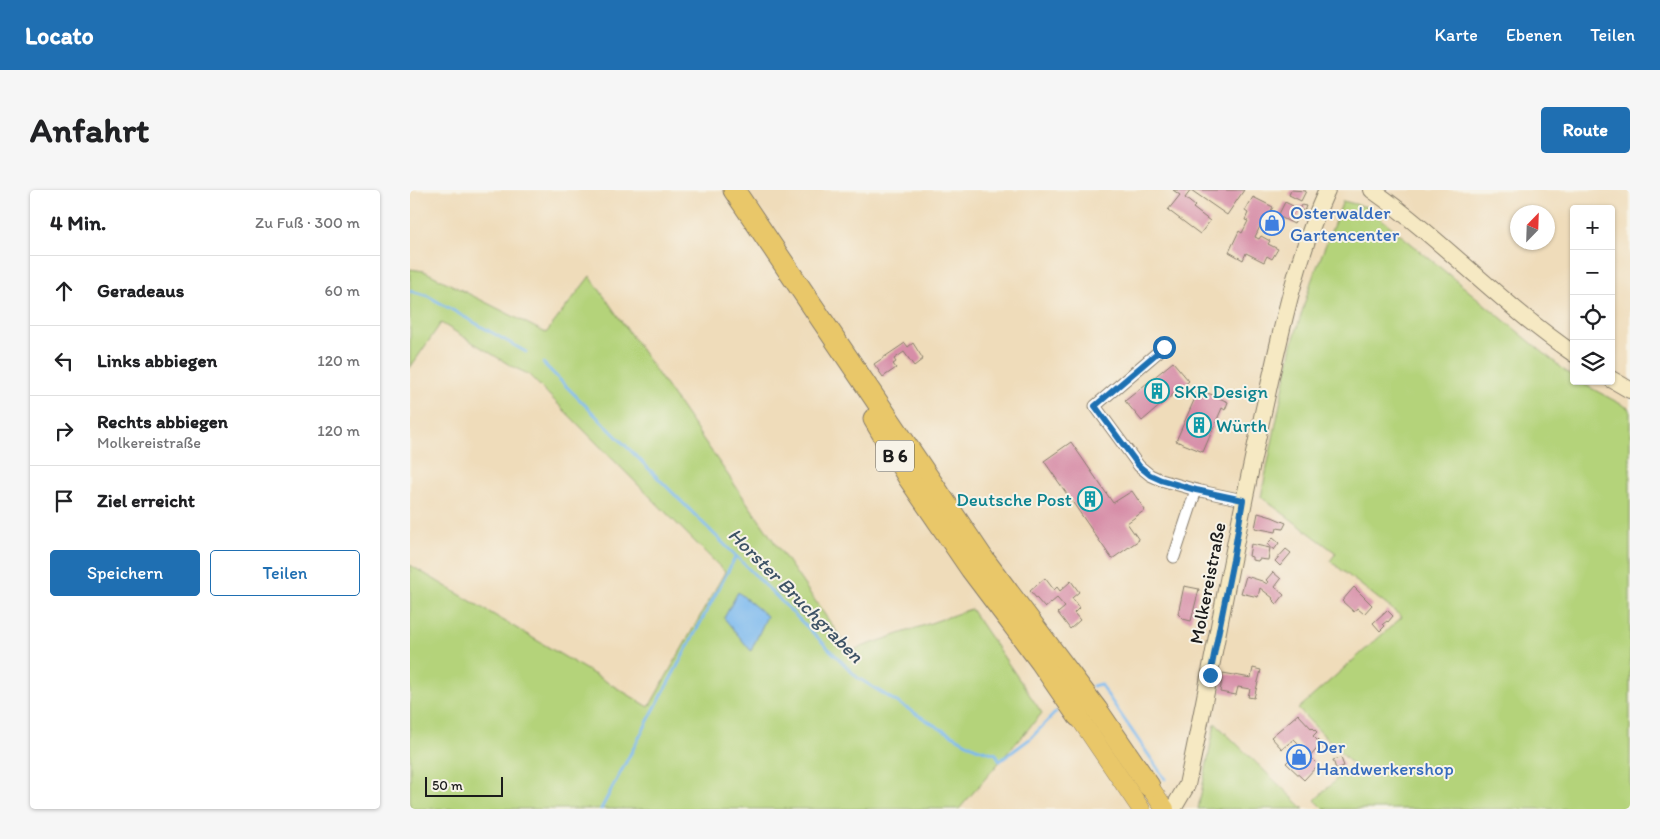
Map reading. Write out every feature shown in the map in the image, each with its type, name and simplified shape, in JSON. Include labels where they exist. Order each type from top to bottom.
[{"type":"highway","name":"B 6","points":[[721,190],[872,416],[889,447],[971,569],[1041,662],[1088,713],[1149,786]]},
{"type":"highway","name":"B 6","points":[[734,190],[1088,713]]},
{"type":"main road","name":"B 6","points":[[1088,713],[1141,809]]},
{"type":"main road","name":"B 6","points":[[1149,786],[1165,809]]},
{"type":"street","name":"Molkereistraße","points":[[1173,809],[1187,785],[1231,570],[1243,500],[1287,306],[1305,245],[1327,190]]},
{"type":"street","points":[[1372,190],[1426,232],[1524,316],[1570,351]]},
{"type":"street","points":[[1164,347],[1095,406],[1139,466],[1150,475],[1196,490],[1243,500]]},
{"type":"street","points":[[1615,381],[1630,390]]},
{"type":"street","points":[[1174,557],[1196,490]]},
{"type":"green space","points":[[1343,201],[1367,207],[1570,375],[1570,385],[1585,385],[1630,409],[1630,809],[1324,809],[1315,800],[1352,764],[1298,709],[1402,617],[1330,561],[1336,553],[1261,497],[1292,345],[1311,282]]},
{"type":"green space","points":[[410,269],[424,271],[546,333],[590,276],[850,651],[971,609],[1042,713],[959,809],[410,809],[410,565],[649,707],[725,572],[528,374],[513,367],[441,323],[410,368]]},
{"type":"green space","points":[[1215,723],[1304,809],[1198,809]]},
{"type":"water","points":[[738,592],[767,616],[751,651],[724,618]]},
{"type":"building","points":[[1173,190],[1191,190],[1185,198],[1195,206],[1193,208],[1210,221],[1200,234],[1168,210],[1180,195]]},
{"type":"building","points":[[1191,190],[1244,190],[1227,215]]},
{"type":"building","points":[[1291,190],[1306,191],[1301,201],[1289,195]]},
{"type":"building","points":[[1253,197],[1273,207],[1265,222],[1263,220],[1255,237],[1259,239],[1261,236],[1270,241],[1268,244],[1278,249],[1272,259],[1267,256],[1264,262],[1246,253],[1243,260],[1229,252],[1239,231],[1242,233],[1248,221],[1245,220],[1248,213],[1245,211]]},
{"type":"building","points":[[1285,202],[1299,209],[1301,205],[1306,206],[1294,224],[1278,216]]},
{"type":"building","points":[[905,343],[908,347],[913,343],[923,359],[914,366],[904,352],[894,359],[896,362],[893,364],[896,368],[883,377],[874,364]]},
{"type":"building","name":"SKR Design","points":[[1173,362],[1189,381],[1142,421],[1125,401]]},
{"type":"building","name":"Würth","points":[[1199,389],[1228,402],[1225,410],[1222,408],[1203,452],[1176,441]]},
{"type":"building","name":"Deutsche Post","points":[[1071,442],[1113,503],[1132,491],[1145,510],[1127,523],[1139,540],[1112,559],[1044,461]]},
{"type":"building","points":[[1258,513],[1286,523],[1283,529],[1277,528],[1276,532],[1255,528]]},
{"type":"building","points":[[1273,538],[1279,543],[1274,550],[1267,544]]},
{"type":"building","points":[[1251,544],[1270,548],[1268,560],[1252,560],[1252,557],[1249,556]]},
{"type":"building","points":[[1286,549],[1291,553],[1280,566],[1275,561]]},
{"type":"building","points":[[1273,572],[1281,579],[1275,587],[1284,595],[1277,604],[1273,598],[1260,588],[1258,597],[1241,593],[1246,576],[1267,584],[1266,580]]},
{"type":"building","points":[[1045,578],[1054,590],[1057,587],[1060,591],[1071,581],[1079,592],[1072,598],[1079,608],[1074,613],[1080,620],[1070,629],[1058,613],[1065,607],[1057,598],[1045,608],[1030,591]]},
{"type":"building","points":[[1184,586],[1199,589],[1191,621],[1183,619],[1178,614]]},
{"type":"building","points":[[1354,587],[1372,605],[1364,614],[1357,608],[1354,612],[1342,601]]},
{"type":"building","points":[[1387,610],[1393,616],[1388,622],[1383,624],[1385,626],[1380,631],[1373,623]]},
{"type":"building","points":[[1253,668],[1261,670],[1254,698],[1248,697],[1250,689],[1238,687],[1236,695],[1220,692],[1223,673],[1251,678]]},
{"type":"building","points":[[1298,714],[1317,732],[1313,736],[1321,744],[1310,757],[1318,765],[1304,780],[1286,763],[1302,747],[1294,739],[1282,749],[1271,737]]},
{"type":"building","points":[[1341,758],[1344,766],[1336,769],[1333,760]]},
{"type":"waterway","name":"Horster Bruchgraben","points":[[410,291],[426,295],[526,352]]},
{"type":"waterway","name":"Horster Bruchgraben","points":[[543,363],[858,678],[939,728],[976,748],[996,754],[1000,761],[1031,738],[1056,712]]},
{"type":"waterway","points":[[601,809],[736,556]]},
{"type":"waterway","name":"Horster Bruchgraben","points":[[1093,686],[1100,684],[1165,779]]},
{"type":"place","name":"Osterwalder Gartencenter","points":[[1272,223]]},
{"type":"place","name":"SKR Design","points":[[1157,391]]},
{"type":"place","name":"Würth","points":[[1199,425]]},
{"type":"place","name":"Deutsche Post","points":[[1090,499]]},
{"type":"place","name":"Der Handwerkershop","points":[[1299,757]]},
{"type":"route","points":[[1164,347],[1095,406],[1139,466],[1150,475],[1196,490],[1243,500],[1210,675]]}]
